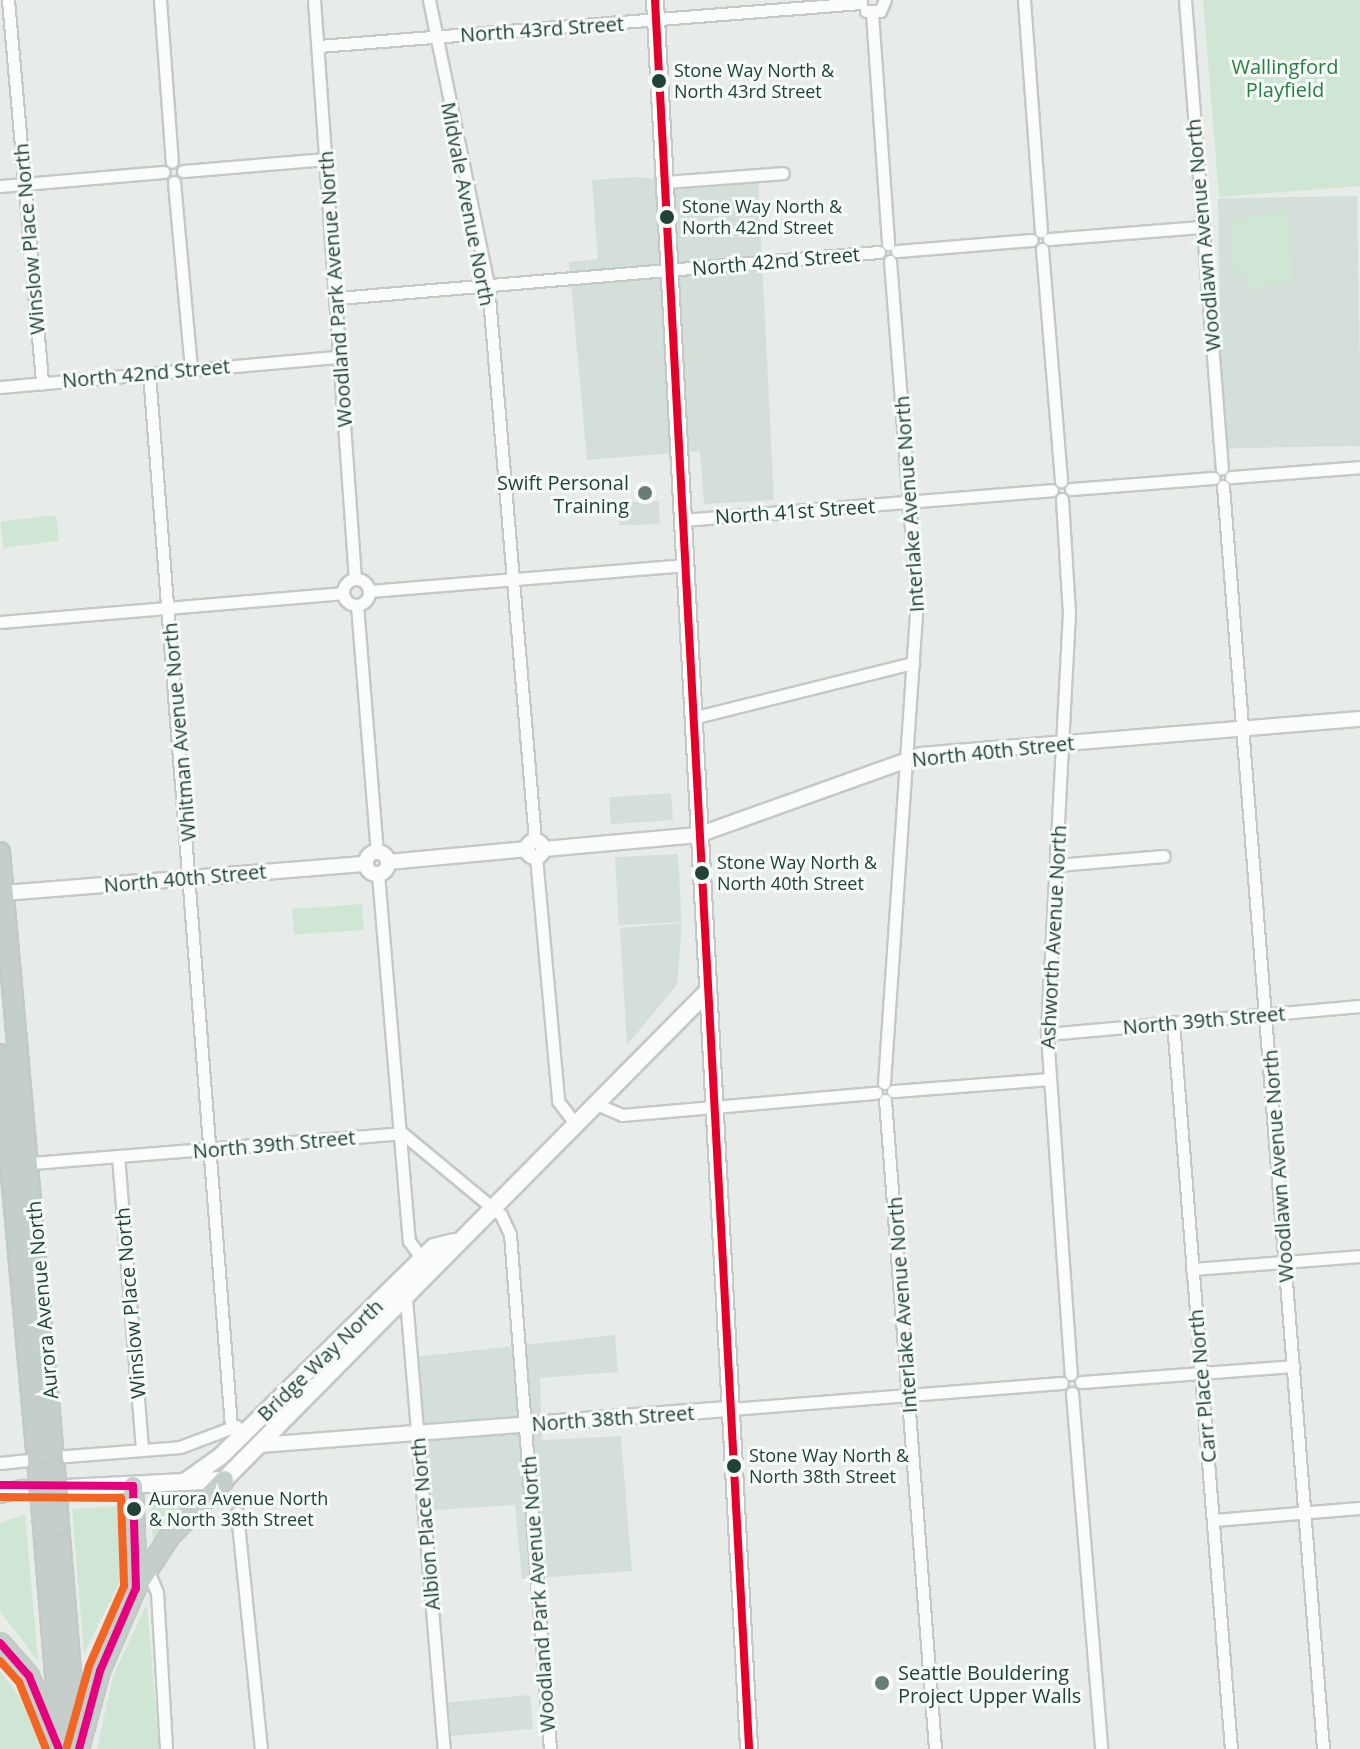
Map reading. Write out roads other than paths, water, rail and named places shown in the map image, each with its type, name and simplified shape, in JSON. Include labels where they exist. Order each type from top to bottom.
[{"type":"highway","name":"Aurora Avenue North","points":[[0,852],[31,1163],[51,1525],[78,1749]]},
{"type":"highway","name":"Aurora Avenue North","points":[[0,1054],[5,1164],[46,1464]]},
{"type":"highway","points":[[78,1749],[100,1671],[136,1588],[147,1569],[224,1480]]},
{"type":"highway","points":[[133,1486],[136,1588]]},
{"type":"highway","name":"Aurora Avenue North","points":[[51,1525],[60,1749]]},
{"type":"highway","points":[[0,1643],[29,1676],[60,1749]]},
{"type":"main road","points":[[655,0],[749,1749]]},
{"type":"main road","name":"Bridge Way North","points":[[224,1480],[406,1299],[454,1242],[707,992]]},
{"type":"main road","name":"Bridge Way North","points":[[186,1481],[253,1425],[422,1259],[454,1242]]},
{"type":"main road","points":[[66,1488],[186,1481],[199,1487],[224,1480]]},
{"type":"main road","points":[[0,1485],[22,1489],[0,1494]]},
{"type":"street","name":"Winslow Place North","points":[[8,0],[42,383]]},
{"type":"street","points":[[0,186],[163,172],[172,162],[160,0]]},
{"type":"street","name":"Woodland Park Avenue North","points":[[314,0],[338,298],[339,357],[355,579]]},
{"type":"street","name":"Midvale Avenue North","points":[[429,0],[433,37],[488,285],[558,1101],[574,1122]]},
{"type":"street","points":[[861,1],[872,13],[885,0],[892,0]]},
{"type":"street","points":[[1024,0],[1061,481],[1071,489],[1360,467]]},
{"type":"street","name":"Woodlawn Avenue North","points":[[1185,0],[1323,1749]]},
{"type":"street","name":"North 43rd Street","points":[[319,46],[861,1]]},
{"type":"street","name":"Interlake Avenue North","points":[[872,13],[911,502],[913,663],[885,1092],[935,1749]]},
{"type":"street","points":[[172,162],[183,171],[327,159]]},
{"type":"street","points":[[174,182],[183,171]]},
{"type":"street","points":[[163,172],[174,182],[191,369]]},
{"type":"street","points":[[664,182],[783,173]]},
{"type":"street","name":"North 42nd Street","points":[[338,298],[1202,227]]},
{"type":"street","name":"North 42nd Street","points":[[0,387],[339,357]]},
{"type":"street","name":"Whitman Avenue North","points":[[149,373],[191,877],[231,1427]]},
{"type":"street","points":[[1061,481],[1052,490],[1062,499],[1071,489]]},
{"type":"street","name":"North 41st Street","points":[[682,520],[1052,490]]},
{"type":"street","name":"Ashworth Avenue North","points":[[1062,499],[1069,612],[1047,1034],[1072,1380]]},
{"type":"street","points":[[357,605],[369,591],[684,565]]},
{"type":"street","points":[[0,622],[342,593],[355,579],[369,591]]},
{"type":"street","points":[[342,593],[357,605],[382,857],[378,874],[409,1241],[422,1259]]},
{"type":"street","points":[[692,718],[913,663]]},
{"type":"street","name":"North 40th Street","points":[[382,857],[535,849],[698,835],[909,758],[1360,719]]},
{"type":"street","points":[[1057,865],[1164,856]]},
{"type":"street","points":[[378,874],[366,864],[382,857]]},
{"type":"street","name":"North 40th Street","points":[[3,893],[366,864]]},
{"type":"street","name":"North 39th Street","points":[[1047,1034],[1360,1006]]},
{"type":"street","name":"Carr Place North","points":[[1173,1022],[1231,1749]]},
{"type":"street","points":[[594,1103],[622,1115],[714,1104],[1048,1079]]},
{"type":"street","points":[[402,1133],[490,1206]]},
{"type":"street","name":"North 39th Street","points":[[31,1163],[402,1133]]},
{"type":"street","name":"Winslow Place North","points":[[118,1156],[142,1450]]},
{"type":"street","name":"Woodland Park Avenue North","points":[[490,1206],[510,1234],[550,1749]]},
{"type":"street","points":[[1192,1269],[1360,1256]]},
{"type":"street","name":"Albion Place North","points":[[406,1299],[444,1749]]},
{"type":"street","name":"North 38th Street","points":[[260,1445],[1072,1380],[1293,1366]]},
{"type":"street","points":[[1072,1380],[1101,1749]]},
{"type":"street","points":[[0,1463],[46,1464],[180,1447],[231,1427],[253,1425]]},
{"type":"street","points":[[1214,1520],[1360,1508]]},
{"type":"street","points":[[237,1513],[261,1749]]},
{"type":"street","points":[[147,1569],[157,1592],[166,1749]]},
{"type":"place","name":"Stone Way North & North 43rd Street","points":[[659,81]]},
{"type":"place","name":"Stone Way North & North 42nd Street","points":[[667,217]]},
{"type":"place","name":"Swift Personal Training","points":[[645,493]]},
{"type":"place","name":"Stone Way North & North 40th Street","points":[[702,873]]},
{"type":"place","name":"Stone Way North & North 38th Street","points":[[734,1466]]},
{"type":"place","name":"Aurora Avenue North & North 38th Street","points":[[134,1509]]},
{"type":"place","name":"Seattle Bouldering Project Upper Walls","points":[[882,1683]]},
{"type":"park label","name":"Wallingford Playfield","points":[[1285,78]]}]
